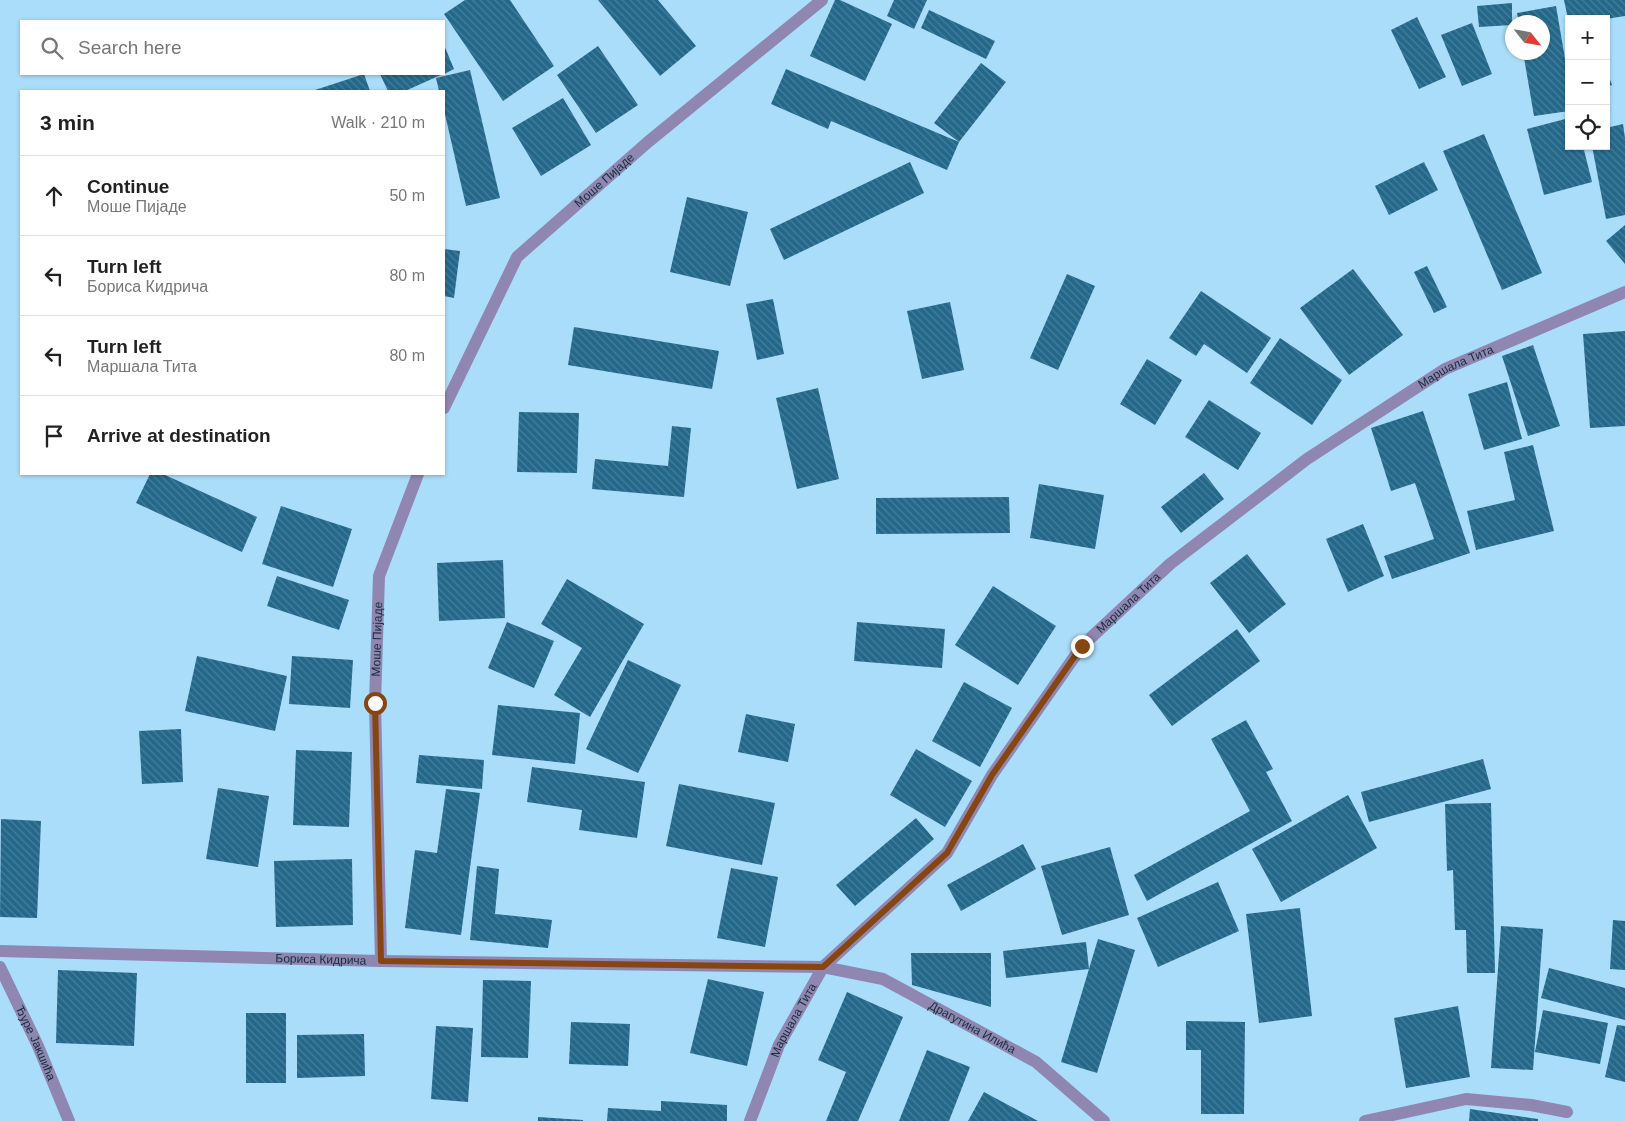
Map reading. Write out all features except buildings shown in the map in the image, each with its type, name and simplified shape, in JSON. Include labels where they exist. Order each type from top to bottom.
[{"type":"street","name":"Моше Пијаде","points":[[445,406],[517,257],[648,142],[822,0]]},
{"type":"street","name":"Маршала Тита","points":[[750,1121],[779,1045],[823,967],[947,853],[992,775],[1082,646],[1170,564],[1307,459],[1445,369],[1625,292]]},
{"type":"street","name":"Моше Пијаде","points":[[381,961],[375,703],[379,576],[418,475]]},
{"type":"street","name":"Бориса Кидрича","points":[[0,951],[381,961],[823,967]]},
{"type":"street","name":"Ђуре Јакшића","points":[[0,967],[38,1046],[69,1121]]},
{"type":"street","name":"Драгутина Илића","points":[[823,967],[883,979],[1036,1062],[1104,1121]]},
{"type":"street","points":[[1364,1121],[1466,1099],[1531,1105],[1567,1112]]},
{"type":"route","points":[[375,703],[381,961],[823,967],[947,853],[992,775],[1082,646]]}]
